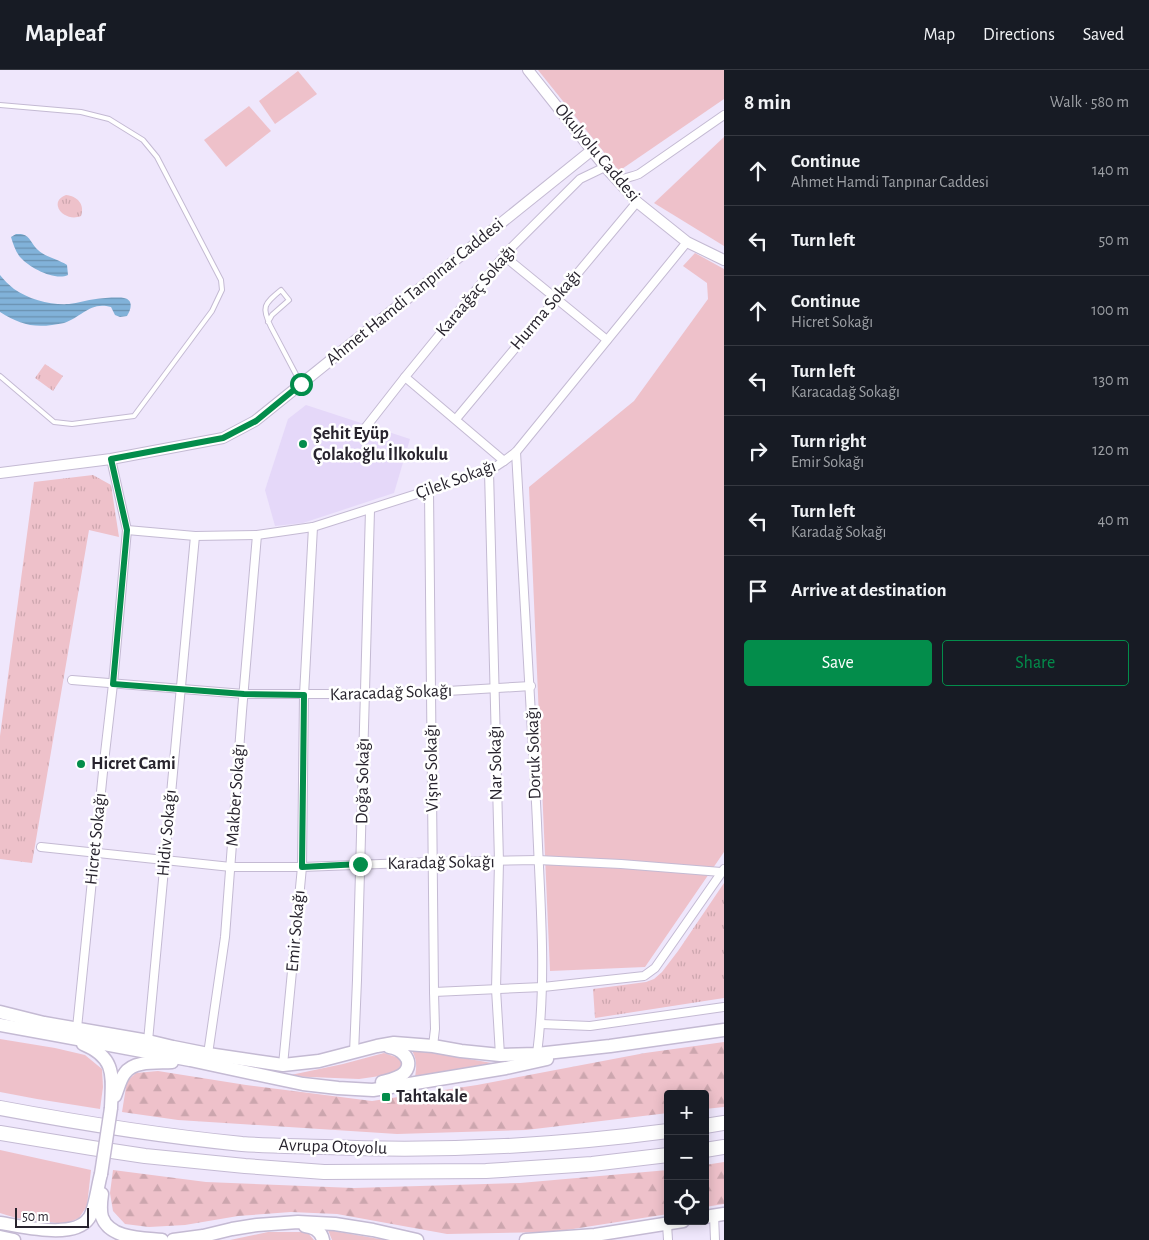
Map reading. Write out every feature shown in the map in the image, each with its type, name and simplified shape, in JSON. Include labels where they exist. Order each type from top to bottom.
[{"type":"highway","name":"Avrupa Otoyolu","points":[[0,1108],[52,1118],[189,1138],[244,1144],[347,1148],[478,1148],[609,1138],[664,1131]]},
{"type":"highway","points":[[709,1125],[724,1123]]},
{"type":"highway","name":"Avrupa Otoyolu","points":[[0,1133],[145,1156],[324,1172],[486,1171],[592,1164],[664,1155]]},
{"type":"highway","points":[[709,1149],[724,1147]]},
{"type":"main road","points":[[0,1012],[44,1023],[148,1040],[208,1054],[283,1065],[319,1061],[394,1043],[434,1046],[500,1055],[538,1054],[724,1030]]},
{"type":"main road","points":[[0,1025],[190,1060],[304,1084],[373,1090],[506,1068],[610,1046]]},
{"type":"main road","points":[[0,1223],[51,1231],[75,1228],[82,1225],[89,1218],[101,1174],[111,1108],[112,1078],[110,1067],[100,1053],[86,1045],[56,1035]]},
{"type":"main road","points":[[338,1088],[387,1081],[406,1072],[408,1065],[403,1052],[394,1047],[377,1046]]},
{"type":"main road","points":[[111,1108],[125,1073],[132,1067],[190,1060]]},
{"type":"main road","points":[[101,1174],[101,1205],[105,1223],[116,1232],[162,1240]]},
{"type":"main road","points":[[173,1240],[258,1225],[298,1222],[335,1224],[417,1240]]},
{"type":"main road","points":[[280,1224],[311,1227],[319,1232],[323,1240]]},
{"type":"main road","points":[[526,1240],[625,1235],[664,1225]]},
{"type":"main road","points":[[0,1237],[14,1240]]},
{"type":"street","name":"Okulyolu Caddesi","points":[[528,70],[605,168],[637,202],[687,242],[724,260]]},
{"type":"street","points":[[618,181],[639,174],[724,115]]},
{"type":"street","name":"Ahmet Hamdi Tanpınar Caddesi","points":[[0,473],[111,459],[223,438],[256,421],[592,150]]},
{"type":"street","name":"Karaağaç Sokağı","points":[[362,432],[504,256],[580,179],[605,168]]},
{"type":"street","name":"Hurma Sokağı","points":[[456,419],[637,202]]},
{"type":"street","name":"Çilek Sokağı","points":[[127,530],[195,536],[257,535],[313,527],[489,471],[516,452],[687,242]]},
{"type":"street","points":[[504,256],[607,340]]},
{"type":"street","points":[[405,377],[504,461]]},
{"type":"street","name":"Doruk Sokağı","points":[[516,452],[531,686],[543,987],[538,1054]]},
{"type":"street","name":"Hicret Sokağı","points":[[77,1028],[127,530],[111,459]]},
{"type":"street","name":"Nar Sokağı","points":[[489,471],[498,862],[496,989],[500,1055]]},
{"type":"street","name":"Vişne Sokağı","points":[[429,491],[434,1046]]},
{"type":"street","name":"Doğa Sokağı","points":[[354,1053],[370,510]]},
{"type":"street","name":"Emir Sokağı","points":[[283,1065],[302,867],[304,695],[313,527]]},
{"type":"street","name":"Makber Sokağı","points":[[208,1054],[225,936],[257,535]]},
{"type":"street","name":"Hidiv Sokağı","points":[[148,1040],[195,536]]},
{"type":"street","name":"Karacadağ Sokağı","points":[[72,680],[180,690],[304,695],[431,692],[531,686]]},
{"type":"street","name":"Karadağ Sokağı","points":[[41,846],[231,867],[302,867],[538,860],[723,871]]},
{"type":"street","points":[[434,992],[543,987],[644,976],[655,968],[723,871]]},
{"type":"street","points":[[541,1024],[590,1026],[724,1007]]},
{"type":"street","points":[[714,1215],[715,1240]]},
{"type":"street","points":[[667,1225],[668,1240]]},
{"type":"lane","points":[[0,105],[81,112],[109,119],[142,140],[158,157],[221,280],[222,290],[212,311],[134,416],[72,424],[54,422],[0,376]]},
{"type":"lane","points":[[268,322],[272,315],[289,300],[281,290],[266,303],[265,312],[268,322],[301,384]]},
{"type":"shaded area","points":[[306,405],[410,439],[394,493],[303,523],[275,526],[265,490],[288,419]]},
{"type":"green space","points":[[538,70],[724,70],[724,99],[619,171]]},
{"type":"green space","points":[[298,71],[317,94],[275,124],[259,101]]},
{"type":"green space","points":[[249,106],[271,131],[226,167],[204,140]]},
{"type":"green space","points":[[724,137],[724,246],[654,203]]},
{"type":"green space","points":[[66,195],[74,197],[79,201],[82,208],[81,216],[69,217],[60,211],[58,202],[60,198]]},
{"type":"green space","points":[[695,253],[724,269],[724,852],[645,967],[550,971],[529,487],[634,401],[708,299],[707,283],[683,266]]},
{"type":"green space","points":[[45,364],[63,376],[53,391],[35,378]]},
{"type":"green space","points":[[93,475],[111,485],[119,537],[89,530],[32,863],[0,859],[0,736],[34,482]]},
{"type":"green space","points":[[724,883],[724,998],[595,1018],[593,989],[646,982],[654,979],[662,972],[678,951]]},
{"type":"green space","points":[[0,1039],[85,1055],[102,1069],[103,1087],[100,1109],[0,1092]]},
{"type":"green space","points":[[724,1042],[724,1107],[709,1109],[709,1090],[664,1090],[664,1113],[526,1130],[397,1134],[178,1120],[122,1112],[127,1081],[136,1073],[158,1071],[246,1085],[372,1101],[477,1085],[645,1053]]},
{"type":"green space","points":[[411,1049],[492,1063],[415,1077],[416,1063]]},
{"type":"green space","points":[[384,1053],[399,1058],[402,1065],[394,1074],[359,1079],[286,1076],[343,1064]]},
{"type":"green space","points":[[0,1150],[91,1170],[87,1206],[79,1218],[65,1224],[16,1218],[0,1213]]},
{"type":"green space","points":[[724,1162],[724,1204],[709,1206],[709,1164]]},
{"type":"green space","points":[[113,1170],[206,1182],[354,1188],[520,1183],[664,1170],[664,1215],[554,1232],[447,1234],[337,1214],[291,1212],[238,1216],[185,1225],[149,1227],[125,1224],[113,1211],[110,1193]]},
{"type":"green space","points":[[328,1230],[385,1240],[332,1240]]},
{"type":"green space","points":[[268,1232],[307,1232],[314,1240],[230,1240]]},
{"type":"water","points":[[16,234],[27,236],[41,252],[67,265],[68,275],[56,276],[43,273],[25,262],[18,254],[11,237]]},
{"type":"water","points":[[0,275],[14,289],[40,301],[69,304],[99,299],[122,298],[129,301],[130,308],[127,316],[120,317],[115,315],[111,307],[97,306],[63,323],[44,326],[25,324],[0,312]]},
{"type":"place","name":"Şehit Eyüp Çolakoğlu İlkokulu","points":[[303,444]]},
{"type":"place","name":"Hicret Cami","points":[[81,764]]},
{"type":"place","name":"Tahtakale","points":[[386,1097]]},
{"type":"route","points":[[301,384],[256,421],[223,438],[111,459],[127,530],[113,684],[244,694],[304,695],[302,867],[360,864]]}]
